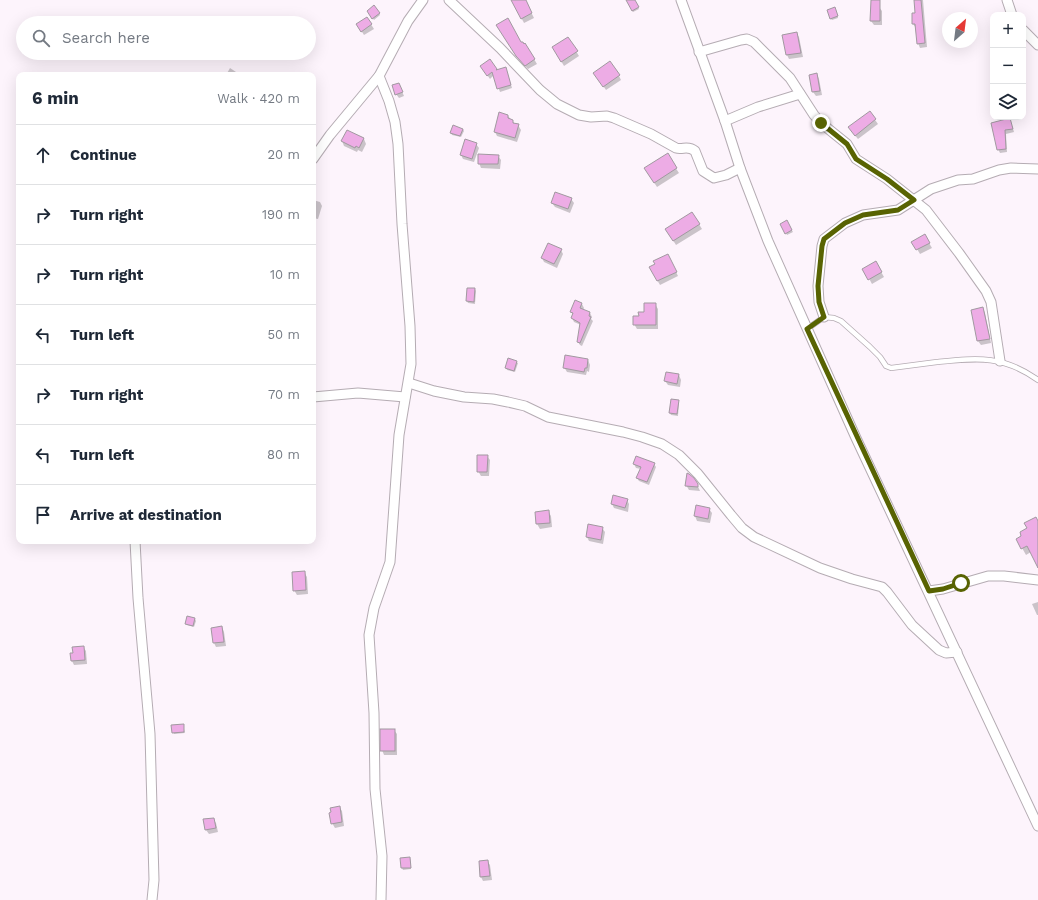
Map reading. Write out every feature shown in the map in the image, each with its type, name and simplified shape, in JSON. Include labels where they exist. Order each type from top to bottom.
[{"type":"street","points":[[316,155],[330,135],[379,76],[408,21],[423,0]]},
{"type":"street","points":[[449,0],[500,48],[540,90],[558,104],[579,115],[591,117],[607,116],[614,118],[651,134],[676,148],[692,148],[695,151],[703,171],[714,178],[726,175],[740,168]]},
{"type":"street","points":[[681,0],[725,121],[740,168],[768,241],[807,329],[1038,826]]},
{"type":"street","points":[[1007,0],[1011,12]]},
{"type":"street","points":[[1026,33],[1038,45]]},
{"type":"street","points":[[700,52],[741,40],[747,39],[754,42],[790,78],[814,115],[821,123],[847,144],[856,159],[887,179],[926,210],[986,291],[991,302],[994,316],[1000,361]]},
{"type":"street","points":[[379,76],[389,101],[395,122],[398,144],[402,224],[410,326],[411,364],[399,435],[390,562],[374,608],[369,635],[374,713],[375,789],[382,856],[381,900]]},
{"type":"street","points":[[725,121],[758,107],[800,94]]},
{"type":"street","points":[[824,317],[819,302],[818,286],[822,246],[824,239],[840,227],[863,215],[898,210],[931,189],[944,184],[958,180],[973,179],[999,170],[1011,168],[1038,169]]},
{"type":"street","points":[[408,383],[434,391],[464,397],[493,399],[525,406],[548,416],[642,436],[662,444],[679,455],[698,474],[731,516],[742,528],[754,537],[820,568],[882,587],[912,625],[939,650],[946,653],[957,652]]},
{"type":"street","points":[[316,397],[358,393],[405,397]]},
{"type":"street","points":[[135,544],[138,598],[150,734],[154,880],[152,900]]},
{"type":"street","points":[[929,591],[943,589],[976,578],[988,576],[1004,576],[1038,580]]},
{"type":"lane","points":[[807,329],[824,317],[834,318],[841,321],[870,347],[880,357],[886,366],[891,368],[962,359],[982,359],[1000,361],[1013,366],[1038,380]]},
{"type":"building","points":[[511,0],[526,0],[532,13],[521,19]]},
{"type":"building","points":[[626,0],[635,0],[639,7],[632,11]]},
{"type":"building","points":[[871,0],[880,0],[880,21],[870,21]]},
{"type":"building","points":[[914,0],[921,0],[925,43],[917,44],[915,24],[912,24],[912,13],[915,13]]},
{"type":"building","points":[[374,5],[380,13],[372,19],[367,11]]},
{"type":"building","points":[[835,7],[838,16],[830,19],[827,10]]},
{"type":"building","points":[[367,17],[372,24],[361,32],[356,24]]},
{"type":"building","points":[[508,18],[521,42],[524,44],[525,43],[535,59],[525,66],[516,56],[496,25]]},
{"type":"building","points":[[797,32],[801,53],[786,55],[782,35]]},
{"type":"building","points":[[568,37],[578,51],[561,62],[552,47]]},
{"type":"building","points":[[490,59],[497,69],[496,70],[506,67],[511,85],[497,89],[492,72],[487,76],[480,66]]},
{"type":"building","points":[[610,61],[620,75],[603,87],[593,73]]},
{"type":"building","points":[[817,73],[820,91],[812,92],[809,75]]},
{"type":"building","points":[[399,83],[403,92],[395,95],[392,85]]},
{"type":"building","points":[[870,111],[876,119],[855,136],[848,127]]},
{"type":"building","points":[[499,112],[508,115],[508,118],[513,120],[513,123],[519,124],[515,138],[494,132]]},
{"type":"building","points":[[1002,120],[1011,120],[1013,129],[1005,130],[1006,149],[997,150],[991,123]]},
{"type":"building","points":[[453,125],[463,129],[460,136],[450,133]]},
{"type":"building","points":[[347,130],[364,138],[359,148],[356,146],[355,148],[341,141]]},
{"type":"building","points":[[465,139],[477,143],[472,159],[460,155]]},
{"type":"building","points":[[668,153],[677,168],[654,183],[644,168]]},
{"type":"building","points":[[478,154],[499,155],[498,164],[478,164]]},
{"type":"building","points":[[555,192],[572,198],[568,209],[551,203]]},
{"type":"building","points":[[692,212],[700,224],[673,241],[665,229]]},
{"type":"building","points":[[787,220],[792,230],[785,234],[780,224]]},
{"type":"building","points":[[925,234],[930,243],[916,250],[911,242]]},
{"type":"building","points":[[548,243],[562,249],[554,264],[541,258]]},
{"type":"building","points":[[668,254],[677,272],[657,281],[649,267],[655,264],[653,261]]},
{"type":"building","points":[[876,261],[882,272],[868,280],[862,269]]},
{"type":"building","points":[[467,288],[475,288],[474,302],[466,301]]},
{"type":"building","points":[[575,300],[582,303],[580,308],[590,312],[589,316],[591,317],[580,343],[577,342],[580,323],[571,318],[573,313],[570,312]]},
{"type":"building","points":[[644,303],[656,303],[656,325],[633,325],[633,316],[639,316],[638,312],[644,312]]},
{"type":"building","points":[[983,307],[990,339],[977,341],[971,310]]},
{"type":"building","points":[[565,355],[588,359],[587,368],[585,368],[584,372],[563,368]]},
{"type":"building","points":[[508,358],[517,361],[514,371],[505,368]]},
{"type":"building","points":[[666,372],[679,374],[677,384],[664,381]]},
{"type":"building","points":[[671,399],[679,400],[677,414],[669,413]]},
{"type":"building","points":[[477,455],[488,455],[487,472],[477,472]]},
{"type":"building","points":[[636,456],[655,463],[647,482],[636,478],[641,467],[633,464]]},
{"type":"building","points":[[687,473],[694,478],[698,484],[698,487],[685,486]]},
{"type":"building","points":[[613,495],[628,499],[625,508],[611,504]]},
{"type":"building","points":[[696,505],[710,508],[708,519],[694,516]]},
{"type":"building","points":[[549,510],[550,523],[536,524],[535,512]]},
{"type":"building","points":[[1036,517],[1038,521],[1038,568],[1027,546],[1021,549],[1016,539],[1021,536],[1020,532],[1027,528],[1024,523]]},
{"type":"building","points":[[588,524],[603,527],[601,540],[586,537]]},
{"type":"building","points":[[305,571],[306,590],[293,591],[292,572]]},
{"type":"building","points":[[187,616],[195,618],[193,626],[185,624]]},
{"type":"building","points":[[222,626],[224,642],[213,643],[211,628]]},
{"type":"building","points":[[84,646],[85,660],[71,661],[70,653],[73,653],[72,647]]},
{"type":"building","points":[[184,724],[184,732],[172,733],[171,725]]},
{"type":"building","points":[[380,729],[395,729],[395,751],[380,751]]},
{"type":"building","points":[[340,806],[342,822],[331,824],[329,813],[331,812],[330,808]]},
{"type":"building","points":[[214,818],[216,828],[205,830],[203,819]]},
{"type":"building","points":[[410,857],[411,868],[401,868],[400,858]]},
{"type":"building","points":[[488,860],[490,876],[480,877],[479,861]]},
{"type":"route","points":[[821,123],[832,130],[847,144],[859,162],[887,179],[914,200],[898,210],[863,215],[845,223],[824,239],[818,286],[819,302],[824,317],[807,329],[856,438],[929,591],[943,589],[961,583]]}]
